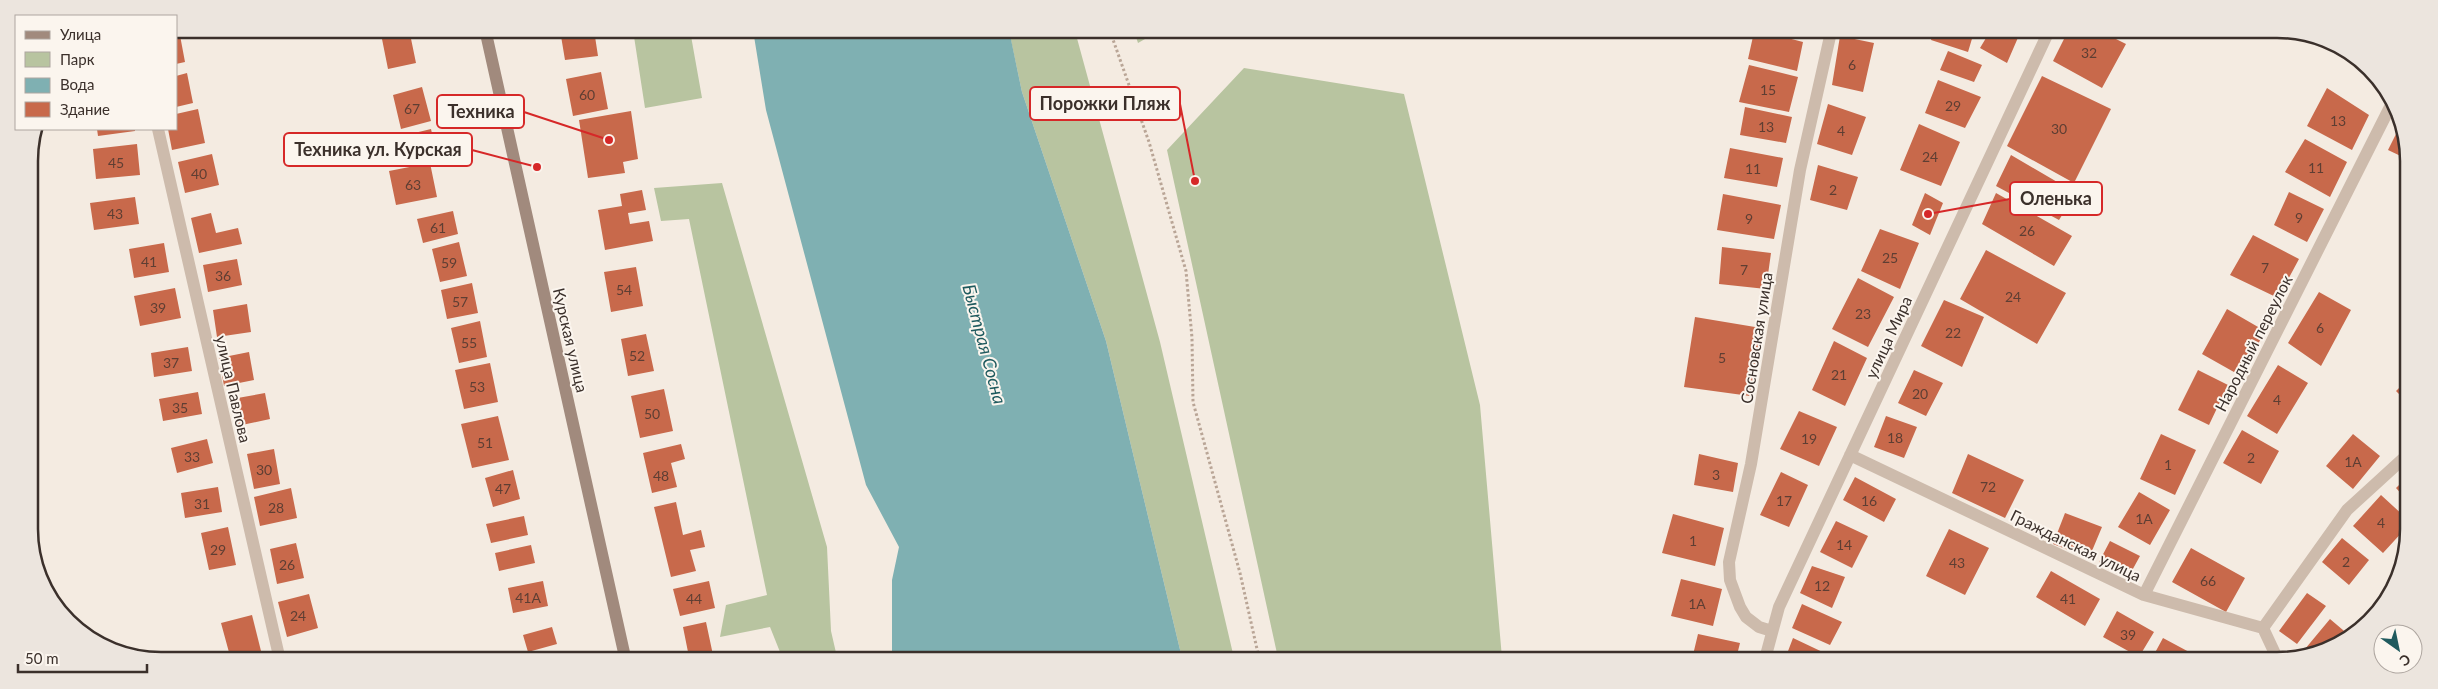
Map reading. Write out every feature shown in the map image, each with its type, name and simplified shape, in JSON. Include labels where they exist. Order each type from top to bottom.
[{"type":"street","name":"Курская улица","points":[[487,38],[624,652]]},
{"type":"street","name":"Сосновская улица","points":[[1772,632],[1758,628],[1746,617],[1740,607],[1730,580],[1729,562],[1751,464],[1800,170],[1830,38]]},
{"type":"street","name":"улица Мира","points":[[1767,651],[1779,607],[2046,38]]},
{"type":"street","name":"Народный переулок","points":[[2144,595],[2389,109]]},
{"type":"street","name":"улица Павлова","points":[[158,130],[278,652]]},
{"type":"street","name":"Гражданская улица","points":[[1850,455],[2144,595],[2263,628]]},
{"type":"street","points":[[2274,651],[2263,628],[2347,510],[2400,462]]},
{"type":"path","points":[[1112,38],[1149,142],[1186,271],[1192,338],[1193,402],[1240,572],[1258,651]]},
{"type":"green space","points":[[634,38],[691,38],[702,98],[645,108]]},
{"type":"green space","points":[[1010,38],[1077,38],[1160,342],[1232,651],[1180,652],[1106,341],[1022,92]]},
{"type":"green space","points":[[1136,38],[1147,38],[1138,43]]},
{"type":"green space","points":[[1244,68],[1404,94],[1480,405],[1501,651],[1277,651],[1167,150]]},
{"type":"green space","points":[[722,183],[827,547],[831,631],[836,652],[780,652],[770,627],[720,637],[726,605],[767,595],[689,219],[661,221],[654,188]]},
{"type":"water","name":"Быстрая Сосна","points":[[754,38],[1011,38],[1022,92],[1106,341],[1180,652],[892,652],[892,580],[899,547],[866,485],[766,110]]},
{"type":"building","points":[[178,38],[180,38],[185,62],[178,64]]},
{"type":"building","points":[[382,38],[411,38],[416,63],[388,69]]},
{"type":"building","points":[[561,38],[595,38],[598,56],[565,60]]},
{"type":"building","points":[[1753,38],[1788,38],[1803,42],[1797,71],[1748,59]]},
{"type":"building","points":[[1840,38],[1874,43],[1863,92],[1832,85]]},
{"type":"building","points":[[1932,38],[1972,38],[1968,52],[1931,40]]},
{"type":"building","points":[[1986,38],[2018,38],[2007,63],[1980,48]]},
{"type":"building","points":[[2064,38],[2114,38],[2126,44],[2102,88],[2053,61]]},
{"type":"building","points":[[1948,51],[1982,65],[1974,82],[1940,70]]},
{"type":"building","points":[[1749,65],[1798,77],[1789,112],[1739,102]]},
{"type":"building","points":[[601,72],[608,109],[573,116],[566,79]]},
{"type":"building","points":[[187,73],[193,103],[178,107],[178,75]]},
{"type":"building","points":[[2042,76],[2111,109],[2074,183],[2007,146]]},
{"type":"building","points":[[1938,80],[1981,97],[1965,128],[1925,113]]},
{"type":"building","points":[[422,87],[431,121],[401,129],[393,95]]},
{"type":"building","points":[[2327,88],[2369,115],[2352,150],[2307,126]]},
{"type":"building","points":[[1828,104],[1866,117],[1852,155],[1817,144]]},
{"type":"building","points":[[1745,107],[1792,117],[1786,143],[1740,135]]},
{"type":"building","points":[[198,109],[205,143],[172,150],[168,130],[178,130],[178,114]]},
{"type":"building","points":[[631,111],[638,159],[623,162],[625,173],[588,178],[579,120]]},
{"type":"building","points":[[1919,124],[1960,142],[1941,186],[1900,170]]},
{"type":"building","points":[[431,129],[436,151],[407,158],[402,136]]},
{"type":"building","points":[[97,130],[135,130],[135,131],[98,136]]},
{"type":"building","points":[[2397,132],[2400,156],[2388,150]]},
{"type":"building","points":[[2305,139],[2347,162],[2330,197],[2285,172]]},
{"type":"building","points":[[137,144],[140,175],[96,179],[93,149]]},
{"type":"building","points":[[1730,148],[1783,158],[1777,187],[1724,178]]},
{"type":"building","points":[[212,154],[219,185],[185,193],[178,162]]},
{"type":"building","points":[[2011,155],[2076,193],[2059,220],[1996,186]]},
{"type":"building","points":[[430,163],[437,197],[396,205],[389,171]]},
{"type":"building","points":[[1818,165],[1858,177],[1847,210],[1810,200]]},
{"type":"building","points":[[642,190],[646,210],[628,213],[630,224],[649,221],[653,241],[605,250],[598,210],[622,206],[620,194]]},
{"type":"building","points":[[2289,192],[2324,209],[2307,242],[2274,225]]},
{"type":"building","points":[[1925,193],[1943,203],[1930,235],[1912,225]]},
{"type":"building","points":[[1996,193],[2072,236],[2054,266],[1982,224]]},
{"type":"building","points":[[1723,194],[1781,205],[1774,239],[1717,230]]},
{"type":"building","points":[[135,197],[139,224],[94,230],[90,203]]},
{"type":"building","points":[[453,211],[458,234],[423,243],[417,219]]},
{"type":"building","points":[[211,213],[216,233],[238,228],[242,244],[199,253],[191,218]]},
{"type":"building","points":[[1880,229],[1919,243],[1900,289],[1861,271]]},
{"type":"building","points":[[2253,235],[2299,259],[2278,298],[2230,275]]},
{"type":"building","points":[[459,242],[467,276],[440,282],[432,249]]},
{"type":"building","points":[[164,243],[169,272],[134,278],[129,249]]},
{"type":"building","points":[[1722,247],[1771,253],[1766,289],[1719,284]]},
{"type":"building","points":[[1986,250],[2066,293],[2037,344],[1960,299]]},
{"type":"building","points":[[237,259],[242,285],[208,292],[203,265]]},
{"type":"building","points":[[636,267],[643,306],[611,312],[604,272]]},
{"type":"building","points":[[1858,278],[1894,297],[1868,347],[1832,329]]},
{"type":"building","points":[[472,283],[478,313],[447,319],[441,290]]},
{"type":"building","points":[[175,288],[181,318],[140,326],[134,296]]},
{"type":"building","points":[[2319,292],[2351,310],[2321,366],[2288,343]]},
{"type":"building","points":[[1944,300],[1984,317],[1962,367],[1921,346]]},
{"type":"building","points":[[247,304],[251,332],[217,337],[213,310]]},
{"type":"building","points":[[2227,309],[2265,331],[2241,376],[2202,354]]},
{"type":"building","points":[[1695,317],[1761,328],[1750,396],[1684,387]]},
{"type":"building","points":[[480,321],[487,357],[459,363],[451,328]]},
{"type":"building","points":[[646,334],[654,371],[628,376],[621,339]]},
{"type":"building","points":[[1834,341],[1867,358],[1845,406],[1812,390]]},
{"type":"building","points":[[188,347],[192,371],[154,377],[151,353]]},
{"type":"building","points":[[249,352],[254,380],[224,386],[219,358]]},
{"type":"building","points":[[490,363],[498,402],[464,409],[455,370]]},
{"type":"building","points":[[2278,365],[2308,383],[2277,434],[2247,416]]},
{"type":"building","points":[[1914,370],[1943,383],[1926,416],[1898,403]]},
{"type":"building","points":[[2198,370],[2228,385],[2209,425],[2178,410]]},
{"type":"building","points":[[2400,387],[2400,395],[2396,391]]},
{"type":"building","points":[[664,389],[673,431],[640,438],[631,396]]},
{"type":"building","points":[[198,392],[202,414],[163,421],[159,399]]},
{"type":"building","points":[[265,393],[270,419],[237,426],[232,399]]},
{"type":"building","points":[[1799,411],[1837,427],[1819,466],[1780,449]]},
{"type":"building","points":[[498,416],[509,460],[472,468],[461,424]]},
{"type":"building","points":[[1886,416],[1917,427],[1904,458],[1874,447]]},
{"type":"building","points":[[2242,430],[2279,451],[2261,484],[2223,463]]},
{"type":"building","points":[[2161,434],[2196,450],[2175,495],[2140,479]]},
{"type":"building","points":[[2353,434],[2380,456],[2353,489],[2326,466]]},
{"type":"building","points":[[207,439],[213,463],[177,473],[171,448]]},
{"type":"building","points":[[681,444],[685,459],[671,463],[677,487],[652,493],[643,453]]},
{"type":"building","points":[[274,449],[280,484],[254,489],[247,454]]},
{"type":"building","points":[[1699,454],[1738,463],[1733,492],[1694,485]]},
{"type":"building","points":[[1968,454],[2024,480],[2005,518],[1952,493]]},
{"type":"building","points":[[513,470],[520,499],[493,507],[485,478]]},
{"type":"building","points":[[1781,472],[1808,485],[1789,527],[1760,515]]},
{"type":"building","points":[[1855,477],[1896,499],[1884,522],[1843,500]]},
{"type":"building","points":[[2400,484],[2400,492],[2396,488]]},
{"type":"building","points":[[218,487],[222,512],[185,518],[181,493]]},
{"type":"building","points":[[291,488],[297,518],[260,526],[254,497]]},
{"type":"building","points":[[2139,492],[2170,510],[2150,545],[2118,527]]},
{"type":"building","points":[[2381,495],[2400,512],[2400,535],[2383,553],[2353,526]]},
{"type":"building","points":[[676,502],[683,535],[701,530],[705,547],[690,550],[696,571],[671,577],[654,507]]},
{"type":"building","points":[[2065,513],[2102,527],[2089,558],[2053,544]]},
{"type":"building","points":[[1673,514],[1724,528],[1715,566],[1662,553]]},
{"type":"building","points":[[524,516],[528,535],[491,543],[486,524]]},
{"type":"building","points":[[1836,521],[1868,536],[1852,568],[1820,552]]},
{"type":"building","points":[[228,527],[236,565],[209,570],[201,533]]},
{"type":"building","points":[[1949,529],[1989,548],[1965,595],[1926,576]]},
{"type":"building","points":[[2342,538],[2369,560],[2349,585],[2322,562]]},
{"type":"building","points":[[2110,541],[2140,556],[2129,576],[2099,562]]},
{"type":"building","points":[[296,543],[304,578],[277,584],[270,549]]},
{"type":"building","points":[[531,545],[535,563],[499,571],[495,553]]},
{"type":"building","points":[[2191,548],[2245,578],[2226,612],[2172,582]]},
{"type":"building","points":[[1812,566],[1845,577],[1832,608],[1800,593]]},
{"type":"building","points":[[2051,571],[2100,599],[2085,626],[2036,597]]},
{"type":"building","points":[[1681,579],[1722,589],[1713,626],[1671,616]]},
{"type":"building","points":[[543,581],[548,606],[513,613],[508,588]]},
{"type":"building","points":[[709,581],[715,608],[680,616],[673,589]]},
{"type":"building","points":[[2307,593],[2326,606],[2297,644],[2279,631]]},
{"type":"building","points":[[309,594],[318,628],[287,637],[278,602]]},
{"type":"building","points":[[1802,604],[1842,622],[1830,645],[1792,628]]},
{"type":"building","points":[[2117,611],[2154,632],[2143,651],[2128,651],[2103,637]]},
{"type":"building","points":[[252,615],[261,652],[229,652],[221,623]]},
{"type":"building","points":[[2330,619],[2345,632],[2325,642],[2306,648]]},
{"type":"building","points":[[706,622],[712,652],[688,652],[683,627]]},
{"type":"building","points":[[552,627],[557,644],[528,652],[523,635]]},
{"type":"building","points":[[1698,634],[1740,643],[1738,651],[1694,651]]},
{"type":"building","points":[[1793,638],[1821,651],[1788,651]]},
{"type":"building","points":[[2163,638],[2187,651],[2156,651]]},
{"type":"place","name":"Техника","points":[[609,140]]},
{"type":"place","name":"Техника ул. Курская","points":[[537,167]]},
{"type":"place","name":"Порожки Пляж","points":[[1195,181]]},
{"type":"place","name":"Оленька","points":[[1928,214]]}]
